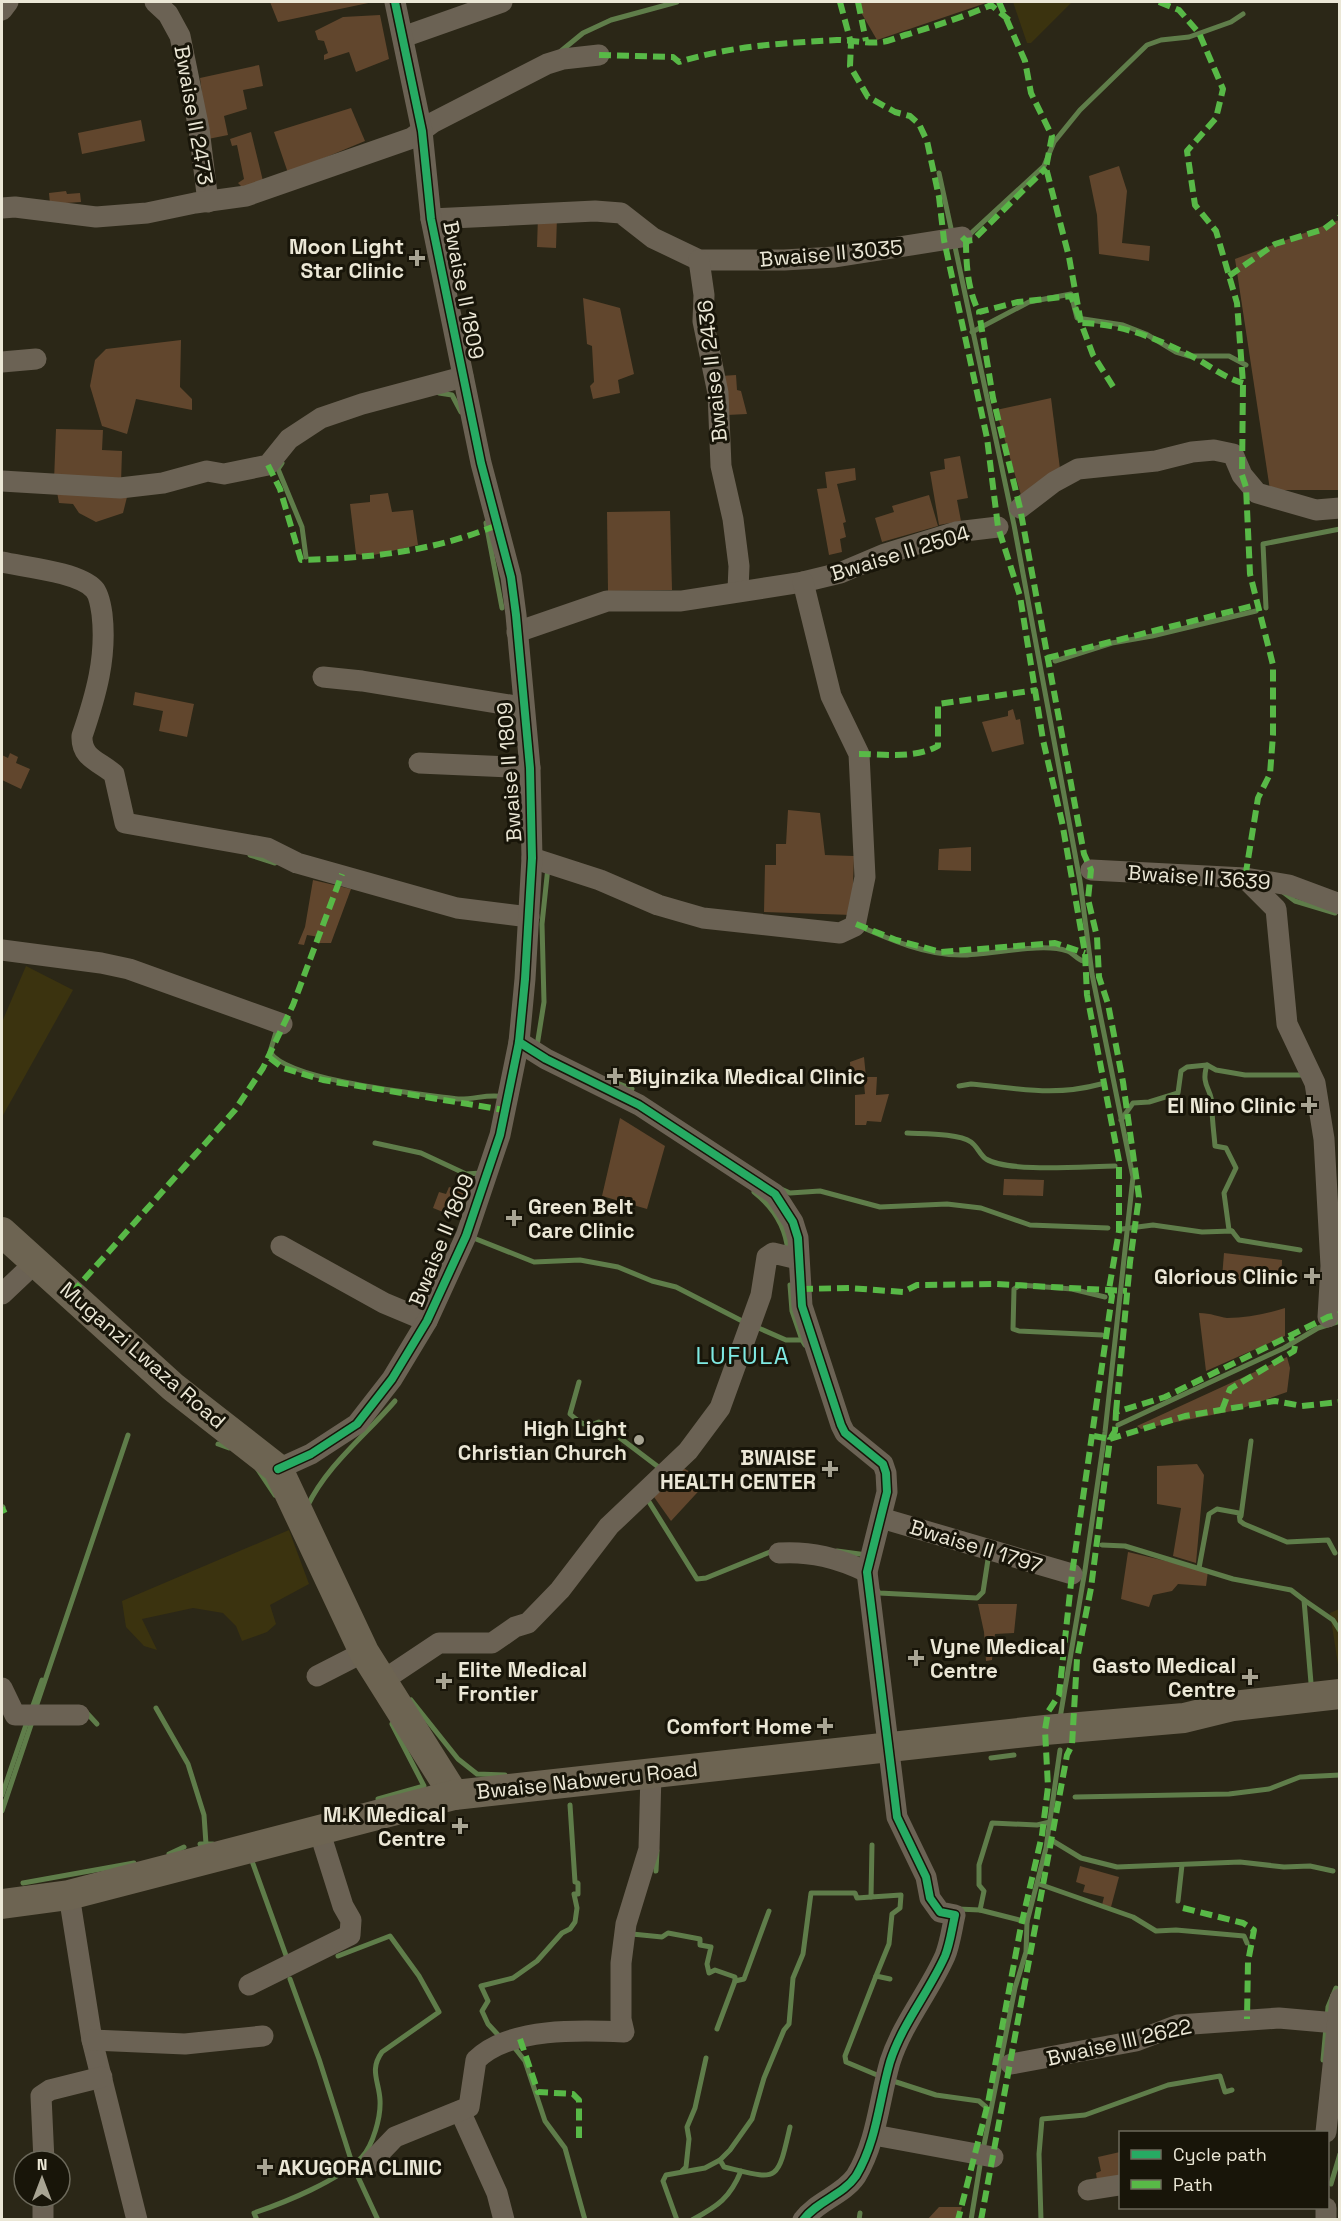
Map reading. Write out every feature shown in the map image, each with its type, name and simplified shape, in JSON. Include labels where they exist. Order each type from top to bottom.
[{"type":"main road","name":"Muganzi Lwaza Road","points":[[2,1232],[37,1261],[173,1388],[278,1469],[364,1653],[454,1795]]},
{"type":"main road","name":"Bwaise Nabweru Road","points":[[2,1904],[69,1894],[454,1795],[890,1747],[1184,1718],[1233,1706],[1340,1694]]},
{"type":"main road","name":"Bwaise Nabweru Road","points":[[1184,1718],[1235,1723],[1340,1713]]},
{"type":"street","points":[[2,10],[8,2]]},
{"type":"street","name":"Bwaise II 2473","points":[[155,2],[168,14],[180,36],[199,129],[208,202]]},
{"type":"street","name":"Bwaise II 1809","points":[[278,1469],[311,1454],[357,1424],[392,1379],[427,1321],[466,1236],[500,1135],[519,1042],[529,917],[532,858],[530,768],[522,706],[511,577],[493,516],[431,219],[422,131],[395,2]]},
{"type":"street","points":[[403,36],[502,2]]},
{"type":"street","points":[[2,208],[15,207],[96,217],[147,213],[267,191],[412,138],[432,123],[547,64],[562,59],[599,55]]},
{"type":"street","points":[[431,219],[595,211],[621,213],[653,238],[699,260]]},
{"type":"street","name":"Bwaise II 3035","points":[[699,260],[784,260],[835,256],[953,238]]},
{"type":"street","name":"Bwaise II 2436","points":[[699,260],[704,295],[703,321],[717,384],[721,466],[733,519],[739,566],[738,590]]},
{"type":"street","points":[[2,362],[36,359]]},
{"type":"street","points":[[2,481],[120,488],[163,483],[207,471],[224,474],[268,465],[289,439],[321,418],[362,404],[463,377]]},
{"type":"street","points":[[1020,508],[1054,482],[1078,469],[1156,461],[1214,450],[1233,454],[1242,475],[1257,493],[1316,510],[1340,508]]},
{"type":"street","name":"Bwaise II 2504","points":[[517,632],[607,601],[681,601],[738,590],[803,582],[840,573],[885,554],[956,532],[998,527]]},
{"type":"street","points":[[2,562],[67,576],[84,582],[95,590],[101,608],[105,652],[81,747],[88,757],[114,774],[125,823],[267,848],[297,863],[457,908],[529,917]]},
{"type":"street","points":[[532,858],[600,879],[658,905],[703,918],[840,933],[855,926],[865,877],[859,754],[831,696],[803,582]]},
{"type":"street","points":[[323,677],[522,706]]},
{"type":"street","points":[[419,763],[530,768]]},
{"type":"street","name":"Bwaise II 3639","points":[[1091,870],[1245,878],[1289,885],[1340,904]]},
{"type":"street","points":[[1245,878],[1276,909],[1287,1024],[1315,1083],[1324,1139],[1331,1266],[1328,1317]]},
{"type":"street","points":[[2,950],[129,969],[282,1024]]},
{"type":"street","points":[[519,1042],[546,1059],[639,1105],[775,1194],[794,1222],[802,1306],[841,1425],[845,1433],[883,1464],[886,1473],[887,1492],[867,1572],[897,1817],[926,1877],[930,1898],[940,1912],[955,1915],[946,1954],[913,2012],[891,2061],[874,2135],[855,2176],[845,2188],[821,2203],[803,2220]]},
{"type":"street","points":[[281,1246],[384,1303],[427,1321]]},
{"type":"street","points":[[382,1681],[439,1643],[492,1643],[515,1628],[528,1623],[560,1590],[609,1526],[688,1451],[720,1408],[761,1295],[767,1257],[773,1253],[798,1259]]},
{"type":"street","points":[[2,1294],[37,1261]]},
{"type":"street","name":"Bwaise II 1797","points":[[881,1518],[1072,1574]]},
{"type":"street","points":[[779,1553],[800,1552],[837,1558],[867,1572]]},
{"type":"street","points":[[317,1676],[364,1653]]},
{"type":"street","points":[[2,1688],[15,1715],[78,1715]]},
{"type":"street","points":[[504,2220],[497,2193],[464,2109],[476,2060],[504,2043],[549,2032],[584,2030],[624,2032],[621,2019],[621,1963],[626,1924],[649,1849],[651,1773]]},
{"type":"street","points":[[249,1985],[350,1935],[351,1920],[343,1906],[320,1830]]},
{"type":"street","points":[[69,1894],[92,2040],[137,2220]]},
{"type":"street","points":[[1326,2131],[1333,2098],[1336,2023],[1340,1999]]},
{"type":"street","name":"Bwaise III 2622","points":[[1011,2064],[1136,2041],[1178,2025],[1279,2018],[1336,2023]]},
{"type":"street","points":[[92,2040],[185,2044],[263,2036]]},
{"type":"street","points":[[43,2149],[41,2097],[50,2090],[102,2077]]},
{"type":"street","points":[[371,2162],[395,2137],[464,2109]]},
{"type":"street","points":[[874,2135],[984,2155]]},
{"type":"street","points":[[1088,2190],[1119,2184]]},
{"type":"shaded area","points":[[270,2],[373,2],[278,22]]},
{"type":"shaded area","points":[[855,2],[989,2],[877,40]]},
{"type":"shaded area","points":[[1013,2],[1072,2],[1031,43],[1027,43]]},
{"type":"shaded area","points":[[380,15],[389,59],[356,72],[349,52],[324,60],[324,55],[328,53],[324,41],[318,40],[315,31],[343,17]]},
{"type":"shaded area","points":[[259,65],[263,86],[243,90],[247,109],[224,116],[228,135],[208,139],[200,78]]},
{"type":"shaded area","points":[[351,108],[365,141],[288,173],[274,132]]},
{"type":"shaded area","points":[[141,120],[145,141],[82,154],[78,133]]},
{"type":"shaded area","points":[[251,132],[263,181],[242,187],[238,183],[244,179],[237,145],[232,146],[230,139]]},
{"type":"shaded area","points":[[1119,166],[1127,191],[1122,243],[1150,246],[1149,261],[1099,254],[1097,215],[1089,176]]},
{"type":"shaded area","points":[[66,191],[67,194],[80,193],[81,202],[50,204],[49,193]]},
{"type":"shaded area","points":[[538,215],[557,217],[556,248],[537,247]]},
{"type":"shaded area","points":[[1339,220],[1339,490],[1270,490],[1235,259]]},
{"type":"shaded area","points":[[583,298],[620,308],[634,374],[618,380],[620,393],[593,399],[590,386],[594,382],[592,346],[587,344]]},
{"type":"shaded area","points":[[181,340],[180,387],[192,399],[192,410],[136,399],[127,434],[102,426],[90,386],[95,360],[106,349]]},
{"type":"shaded area","points":[[736,375],[737,390],[741,391],[747,414],[727,415],[721,376]]},
{"type":"shaded area","points":[[1051,398],[1061,477],[1023,502],[996,410]]},
{"type":"shaded area","points":[[56,429],[103,430],[102,450],[122,451],[121,483],[54,481]]},
{"type":"shaded area","points":[[960,456],[968,498],[957,500],[961,521],[939,525],[930,472],[945,469],[944,459]]},
{"type":"shaded area","points":[[855,468],[856,480],[837,484],[846,522],[843,523],[846,537],[840,539],[842,552],[829,555],[817,489],[827,488],[825,472]]},
{"type":"shaded area","points":[[57,492],[127,497],[123,513],[96,522],[79,513],[73,504],[59,503]]},
{"type":"shaded area","points":[[388,493],[392,512],[413,510],[418,545],[369,556],[356,554],[350,504],[370,502],[370,495]]},
{"type":"shaded area","points":[[929,495],[938,526],[882,542],[875,518],[894,512],[892,506]]},
{"type":"shaded area","points":[[670,511],[672,590],[608,591],[607,512]]},
{"type":"shaded area","points":[[135,692],[194,704],[187,737],[159,731],[163,711],[133,705]]},
{"type":"shaded area","points":[[1013,709],[1016,720],[1020,719],[1024,744],[992,752],[982,722],[1008,716],[1008,711]]},
{"type":"shaded area","points":[[10,753],[18,757],[16,763],[30,769],[21,789],[2,780],[2,755],[8,758]]},
{"type":"shaded area","points":[[788,810],[820,813],[825,855],[854,856],[852,915],[764,912],[765,865],[776,865],[776,844],[786,844]]},
{"type":"shaded area","points":[[971,847],[971,871],[938,870],[939,849]]},
{"type":"shaded area","points":[[313,880],[351,889],[331,943],[318,943],[319,937],[307,935],[304,945],[298,944],[305,927]]},
{"type":"shaded area","points":[[26,966],[73,990],[2,1117],[2,1022]]},
{"type":"shaded area","points":[[864,1057],[866,1077],[877,1077],[876,1095],[889,1094],[881,1122],[867,1121],[866,1125],[855,1125],[855,1095],[865,1094],[864,1083],[851,1080],[850,1062]]},
{"type":"shaded area","points":[[620,1118],[665,1146],[647,1209],[602,1196]]},
{"type":"shaded area","points":[[1004,1179],[1044,1180],[1043,1196],[1003,1195]]},
{"type":"shaded area","points":[[449,1187],[467,1194],[458,1218],[433,1208],[439,1192],[446,1194]]},
{"type":"shaded area","points":[[1224,1253],[1282,1260],[1281,1286],[1222,1278]]},
{"type":"shaded area","points":[[1285,1308],[1285,1336],[1206,1371],[1199,1313],[1234,1318]]},
{"type":"shaded area","points":[[1287,1357],[1290,1368],[1287,1392],[1237,1410],[1141,1429],[1137,1426]]},
{"type":"shaded area","points":[[1197,1464],[1204,1475],[1196,1563],[1173,1556],[1181,1508],[1157,1504],[1157,1466]]},
{"type":"shaded area","points":[[680,1466],[707,1482],[671,1521],[654,1497]]},
{"type":"shaded area","points":[[289,1530],[309,1584],[270,1605],[276,1624],[267,1632],[242,1641],[236,1626],[223,1613],[193,1608],[142,1619],[157,1650],[144,1646],[126,1627],[122,1601]]},
{"type":"shaded area","points":[[1128,1552],[1208,1571],[1206,1586],[1178,1584],[1172,1591],[1153,1595],[1149,1607],[1121,1599]]},
{"type":"shaded area","points":[[978,1604],[1017,1604],[1014,1633],[995,1634],[992,1660],[986,1661],[984,1632]]},
{"type":"shaded area","points":[[1339,1609],[1339,1671],[1330,1613]]},
{"type":"shaded area","points":[[1080,1866],[1119,1877],[1111,1907],[1102,1905],[1104,1897],[1083,1892],[1085,1885],[1076,1882]]},
{"type":"shaded area","points":[[1119,2152],[1119,2176],[1097,2180],[1096,2173],[1101,2171],[1098,2157]]},
{"type":"shaded area","points":[[939,2207],[962,2207],[959,2219],[928,2219]]},
{"type":"waterway","points":[[561,51],[583,33],[611,20],[677,2]]},
{"type":"waterway","points":[[968,236],[1044,166],[1054,142],[1080,110],[1147,45],[1161,40],[1189,37],[1231,22],[1243,14]]},
{"type":"waterway","points":[[939,173],[952,233]]},
{"type":"waterway","points":[[954,242],[1014,525],[1080,881],[1092,974],[1133,1177],[1105,1432],[1060,1718]]},
{"type":"waterway","points":[[972,332],[1029,302],[1071,294],[1077,318],[1123,325],[1146,334],[1176,352],[1189,356],[1229,356],[1246,365]]},
{"type":"waterway","points":[[439,393],[452,395],[461,412]]},
{"type":"waterway","points":[[282,463],[278,469],[302,527],[306,557]]},
{"type":"waterway","points":[[486,523],[502,608]]},
{"type":"waterway","points":[[1266,608],[1263,544],[1340,529]]},
{"type":"waterway","points":[[1055,661],[1112,643],[1152,636],[1256,611]]},
{"type":"waterway","points":[[250,855],[275,863]]},
{"type":"waterway","points":[[537,1046],[544,1002],[542,924],[548,867]]},
{"type":"waterway","points":[[1283,892],[1295,901],[1335,913]]},
{"type":"waterway","points":[[859,926],[922,950],[961,955],[1044,948],[1067,951],[1083,961]]},
{"type":"waterway","points":[[275,1028],[277,1029],[270,1052],[282,1062],[302,1071],[356,1085],[415,1094],[458,1099],[504,1097]]},
{"type":"waterway","points":[[1207,1065],[1205,1078],[1212,1101],[1215,1146],[1226,1148],[1236,1168],[1224,1193],[1229,1230],[1232,1231]]},
{"type":"waterway","points":[[1121,1120],[1133,1103],[1149,1102],[1178,1093],[1181,1071],[1187,1067],[1207,1065],[1216,1070],[1245,1075],[1303,1075]]},
{"type":"waterway","points":[[617,1083],[632,1089]]},
{"type":"waterway","points":[[959,1086],[971,1084],[1051,1091],[1101,1084]]},
{"type":"waterway","points":[[907,1133],[940,1134],[965,1139],[973,1144],[986,1159],[1012,1166],[1049,1168],[1115,1166]]},
{"type":"waterway","points":[[375,1143],[421,1153],[466,1174],[481,1173]]},
{"type":"waterway","points":[[781,1189],[790,1193],[820,1191],[880,1207],[947,1204],[981,1208],[1030,1225],[1108,1228]]},
{"type":"waterway","points":[[754,1192],[777,1218],[785,1234],[788,1252]]},
{"type":"waterway","points":[[1122,1229],[1153,1225],[1202,1232],[1232,1231],[1239,1240],[1300,1250]]},
{"type":"waterway","points":[[471,1237],[534,1262],[580,1260],[618,1267],[652,1281],[676,1287],[746,1323]]},
{"type":"waterway","points":[[790,1285],[792,1311],[802,1340]]},
{"type":"waterway","points":[[1102,1335],[1013,1329],[1014,1289],[1020,1285],[1072,1289],[1105,1297]]},
{"type":"waterway","points":[[1118,1425],[1284,1348],[1318,1328],[1337,1322],[1339,1304]]},
{"type":"waterway","points":[[754,1326],[786,1340],[802,1340],[805,1345]]},
{"type":"waterway","points":[[579,1382],[570,1414],[587,1425],[599,1422],[661,1469]]},
{"type":"waterway","points":[[307,1507],[336,1464],[395,1401]]},
{"type":"waterway","points":[[35,1710],[128,1435]]},
{"type":"waterway","points":[[1241,1516],[1251,1441]]},
{"type":"waterway","points":[[218,1444],[229,1448]]},
{"type":"waterway","points":[[257,1468],[275,1495]]},
{"type":"waterway","points":[[646,1497],[697,1579],[706,1578],[775,1550]]},
{"type":"waterway","points":[[1199,1568],[1209,1514],[1217,1509],[1239,1513],[1240,1521],[1244,1524],[1287,1542],[1328,1540],[1335,1553]]},
{"type":"waterway","points":[[1102,1545],[1125,1546],[1233,1579],[1291,1590],[1304,1600],[1311,1683]]},
{"type":"waterway","points":[[837,1551],[867,1555]]},
{"type":"waterway","points":[[877,1590],[879,1593],[977,1598],[983,1592],[989,1553]]},
{"type":"waterway","points":[[1304,1600],[1333,1620],[1340,1631]]},
{"type":"waterway","points":[[31,1711],[42,1680]]},
{"type":"waterway","points":[[411,1700],[458,1759],[477,1774],[505,1775]]},
{"type":"waterway","points":[[156,1708],[188,1764],[204,1815],[206,1844]]},
{"type":"waterway","points":[[85,1711],[97,1724]]},
{"type":"waterway","points":[[2,1795],[28,1719]]},
{"type":"waterway","points":[[2,1811],[33,1719]]},
{"type":"waterway","points":[[378,1799],[424,1786],[392,1724]]},
{"type":"waterway","points":[[983,2150],[1015,1988],[1026,1952],[1027,1922],[1046,1848],[1060,1750]]},
{"type":"waterway","points":[[991,1758],[1014,1755]]},
{"type":"waterway","points":[[1075,1797],[1229,1794],[1269,1789],[1300,1777],[1340,1775]]},
{"type":"waterway","points":[[501,2038],[488,2024],[482,2011],[488,2001],[481,1986],[513,1978],[537,1961],[575,1922],[577,1908],[574,1894],[578,1894],[578,1883],[575,1882],[570,1805]]},
{"type":"waterway","points":[[980,1910],[984,1891],[979,1885],[979,1865],[992,1823],[1037,1825],[1050,1822]]},
{"type":"waterway","points":[[1048,1838],[1081,1858],[1117,1867],[1240,1862],[1284,1867],[1310,1866],[1333,1871]]},
{"type":"waterway","points":[[200,1844],[213,1844]]},
{"type":"waterway","points":[[872,1845],[871,1897],[901,1895],[900,1908],[892,1914],[889,1944],[876,1976]]},
{"type":"waterway","points":[[169,1854],[184,1847]]},
{"type":"waterway","points":[[656,1871],[657,1851]]},
{"type":"waterway","points":[[252,1861],[288,1961]]},
{"type":"waterway","points":[[23,1883],[134,1863]]},
{"type":"waterway","points":[[1178,1901],[1182,1865]]},
{"type":"waterway","points":[[1039,1884],[1133,1917],[1156,1931],[1176,1930],[1244,1936],[1247,1943]]},
{"type":"waterway","points":[[677,2220],[663,2181],[666,2175],[705,2168],[720,2160],[752,2119],[764,2078],[784,2030],[789,2024],[793,1978],[803,1954],[811,1893],[855,1893],[857,1898],[871,1897]]},
{"type":"waterway","points":[[958,1909],[980,1910],[1027,1922]]},
{"type":"waterway","points":[[717,2029],[735,1981],[744,1979],[769,1911]]},
{"type":"waterway","points":[[631,1930],[632,1934],[662,1937],[668,1933],[700,1939],[700,1945],[711,1947],[707,1964],[709,1973],[715,1970],[735,1977],[735,1981]]},
{"type":"waterway","points":[[257,2220],[254,2213],[296,2197],[326,2182],[362,2157],[373,2138],[379,2114],[380,2100],[375,2070],[378,2058],[382,2052],[439,2012],[419,1976],[390,1936],[338,1956]]},
{"type":"waterway","points":[[877,2075],[846,2062],[845,2056],[876,1976],[890,1979]]},
{"type":"waterway","points":[[290,1979],[319,2059],[353,2166],[378,2220]]},
{"type":"waterway","points":[[1327,2018],[1328,2007],[1336,1988]]},
{"type":"waterway","points":[[1323,2060],[1326,2027]]},
{"type":"waterway","points":[[514,2047],[525,2061],[545,2121],[565,2148],[585,2220]]},
{"type":"waterway","points":[[682,2171],[686,2167],[689,2139],[687,2127],[695,2108],[706,2058]]},
{"type":"waterway","points":[[1041,2220],[1039,2154],[1042,2119],[1085,2115],[1168,2085],[1220,2076],[1225,2092],[1232,2090]]},
{"type":"waterway","points":[[890,2080],[936,2095],[979,2101],[986,2107]]},
{"type":"waterway","points":[[720,2160],[724,2167],[755,2174],[772,2173],[778,2168],[782,2159],[790,2127]]},
{"type":"waterway","points":[[1331,2184],[1340,2154]]},
{"type":"waterway","points":[[971,2220],[981,2159]]},
{"type":"waterway","points":[[692,2220],[728,2195],[741,2171]]},
{"type":"waterway","points":[[859,2220],[860,2213]]},
{"type":"marked path","points":[[840,2],[851,43],[850,66],[868,97],[895,112],[910,116],[919,124],[927,141],[939,197],[944,240],[987,438],[998,527],[1020,596],[1043,740],[1062,822],[1085,953],[1087,995],[1119,1161],[1119,1231],[1109,1289],[1112,1296],[1072,1574],[1059,1695],[1048,1712],[1045,1730],[1048,1787],[1042,1835],[1021,1926],[988,2103],[958,2220]]},
{"type":"marked path","points":[[858,2],[866,41]]},
{"type":"marked path","points":[[999,2],[1025,61],[1031,93],[1052,136],[1046,168],[1069,257],[1081,323],[1093,355],[1114,388]]},
{"type":"marked path","points":[[1159,2],[1179,10],[1199,33],[1223,89],[1216,118],[1187,151],[1195,205],[1216,231],[1237,303],[1243,383],[1242,475],[1246,487],[1250,574],[1273,665],[1273,735],[1270,774],[1258,798],[1245,878]]},
{"type":"marked path","points":[[599,55],[673,57],[679,62],[718,52],[777,44],[837,40],[882,42],[950,21],[991,5],[1009,20]]},
{"type":"marked path","points":[[962,237],[966,241],[973,240],[1046,168]]},
{"type":"marked path","points":[[1229,276],[1275,244],[1324,229],[1340,217]]},
{"type":"marked path","points":[[966,241],[968,278],[979,312]]},
{"type":"marked path","points":[[1116,1412],[1130,1262],[1139,1197],[1123,1082],[1108,1004],[1099,977],[1097,937],[1088,899],[1091,870],[1084,854],[1020,508],[993,398],[979,312],[1018,302],[1071,296],[1081,323],[1112,326],[1142,334],[1243,383]]},
{"type":"marked path","points":[[268,465],[280,489],[301,560],[351,558],[423,548],[495,526]]},
{"type":"marked path","points":[[1047,658],[1256,605]]},
{"type":"marked path","points":[[859,754],[919,753],[938,746],[938,704],[1037,690]]},
{"type":"marked path","points":[[72,1293],[235,1110],[263,1068],[293,1005],[342,874]]},
{"type":"marked path","points":[[856,924],[896,940],[941,952],[1055,943],[1085,953]]},
{"type":"marked path","points":[[270,1058],[283,1068],[323,1080],[504,1110]]},
{"type":"marked path","points":[[801,1289],[849,1288],[903,1292],[917,1285],[995,1284],[1127,1291]]},
{"type":"marked path","points":[[1094,1436],[1110,1439],[1115,1431],[1116,1412],[1165,1397],[1328,1317],[1340,1314]]},
{"type":"marked path","points":[[1222,1410],[1230,1389],[1294,1351],[1295,1346],[1290,1336]]},
{"type":"marked path","points":[[981,2220],[1067,1755],[1072,1745],[1077,1659],[1091,1588],[1110,1439],[1185,1416],[1275,1401],[1302,1406],[1340,1402]]},
{"type":"marked path","points":[[2,1511],[6,1509]]},
{"type":"marked path","points":[[1183,1908],[1243,1923],[1254,1930],[1248,1962],[1247,2019]]},
{"type":"marked path","points":[[520,2039],[538,2092],[573,2094],[579,2100],[579,2138]]},
{"type":"cycle path","points":[[278,1469],[311,1454],[357,1424],[392,1379],[427,1321],[466,1236],[500,1135],[519,1042],[525,979],[532,858],[530,768],[511,577],[481,463],[431,219],[422,131],[395,2]]},
{"type":"cycle path","points":[[519,1042],[546,1059],[639,1105],[775,1194],[793,1222],[798,1238],[802,1306],[841,1425],[845,1433],[883,1464],[886,1473],[887,1492],[867,1572],[897,1817],[926,1877],[930,1898],[940,1912],[955,1915],[945,1956],[895,2048],[886,2076],[873,2135],[863,2163],[851,2183],[815,2208],[803,2220]]},
{"type":"place","name":"Moon Light Star Clinic","points":[[417,258]]},
{"type":"place","name":"Biyinzika Medical Clinic","points":[[615,1076]]},
{"type":"place","name":"El Nino Clinic","points":[[1309,1105]]},
{"type":"place","name":"Green Belt Care Clinic","points":[[514,1218]]},
{"type":"place","name":"Glorious Clinic","points":[[1312,1276]]},
{"type":"place","name":"High Light Christian Church","points":[[639,1440]]},
{"type":"place","name":"BWAISE HEALTH CENTER","points":[[830,1469]]},
{"type":"place","name":"Vyne Medical Centre","points":[[916,1658]]},
{"type":"place","name":"Gasto Medical Centre","points":[[1250,1677]]},
{"type":"place","name":"Elite Medical Frontier","points":[[444,1681]]},
{"type":"place","name":"Comfort Home","points":[[825,1726]]},
{"type":"place","name":"M.K Medical Centre","points":[[460,1826]]},
{"type":"place","name":"AKUGORA CLINIC","points":[[265,2167]]},
{"type":"district","name":"LUFULA","points":[[743,1355]]}]
